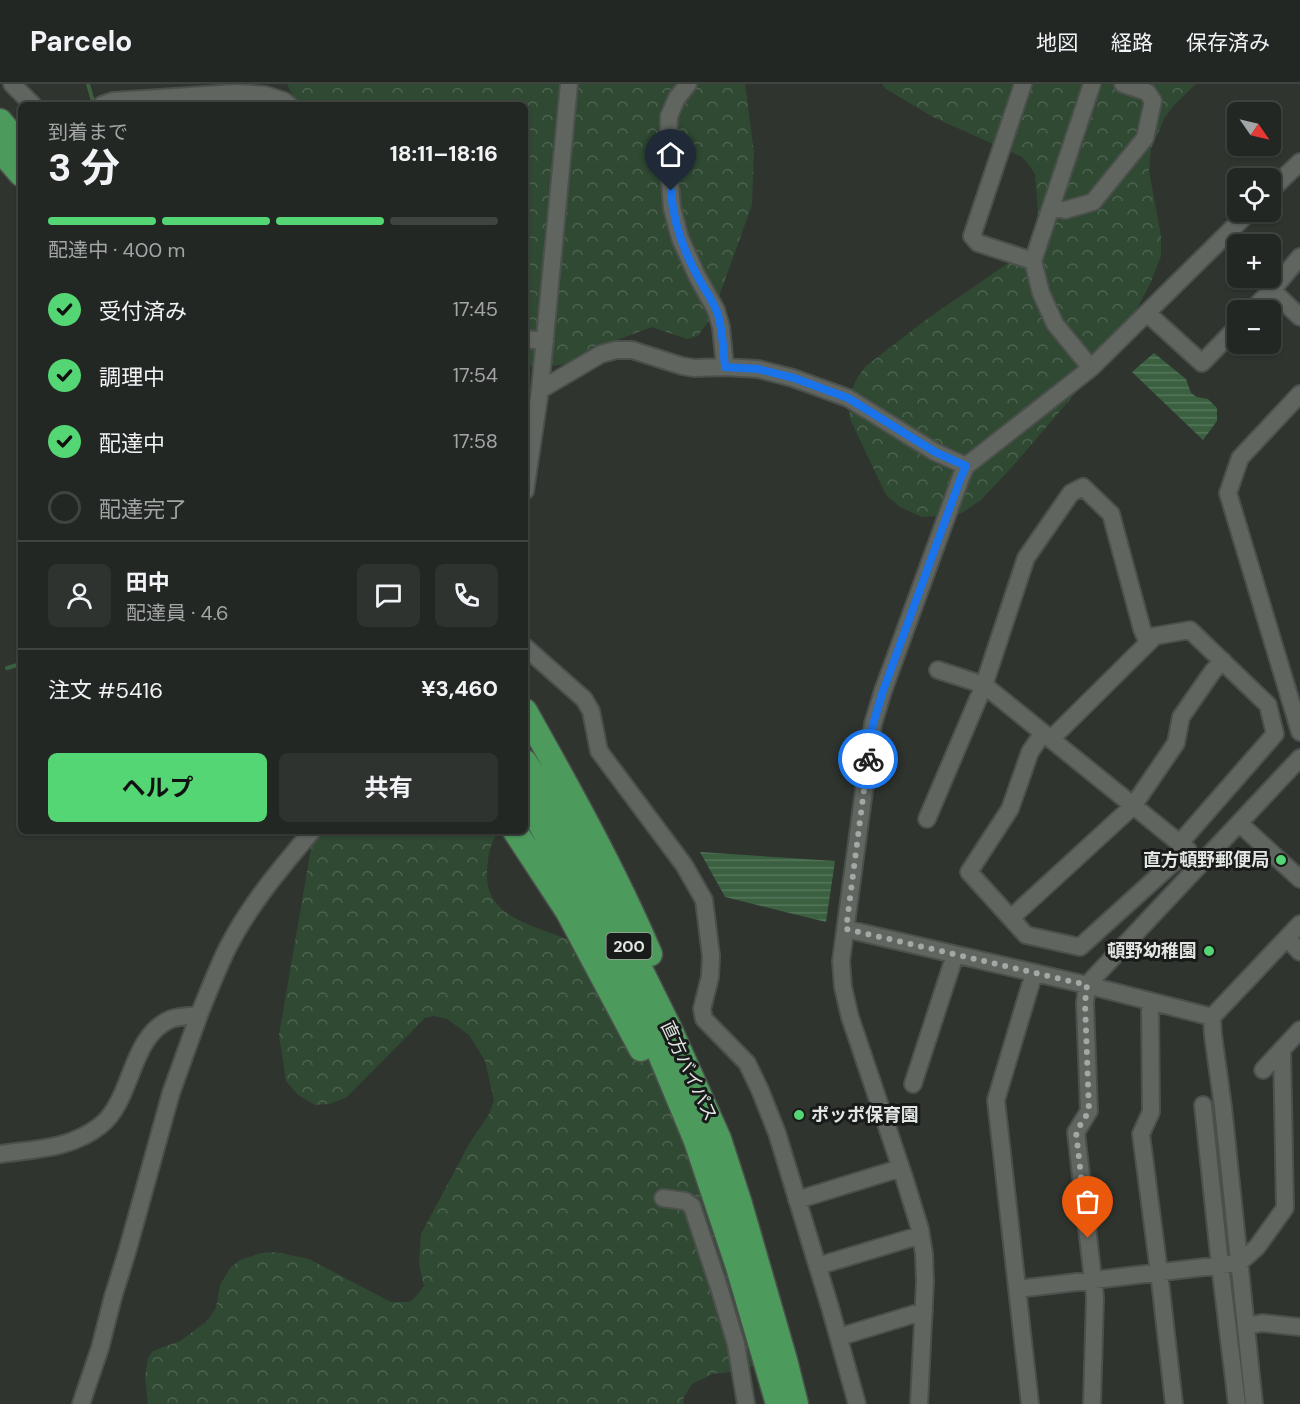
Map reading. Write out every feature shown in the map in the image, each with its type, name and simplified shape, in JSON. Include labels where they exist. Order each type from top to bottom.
[{"type":"highway","points":[[0,121],[18,142]]},
{"type":"highway","points":[[0,150],[18,171]]},
{"type":"highway","points":[[528,716],[582,812],[628,904],[709,1096],[708,1140]]},
{"type":"highway","name":"直方バイパス","points":[[528,767],[567,827],[669,1027],[708,1140],[738,1267],[778,1404]]},
{"type":"highway","name":"直方バイパス","points":[[528,802],[603,935],[740,1204],[796,1404]]},
{"type":"highway","points":[[517,834],[567,912],[673,1109],[708,1140]]},
{"type":"street","points":[[12,84],[30,102]]},
{"type":"street","points":[[528,471],[540,390],[569,84]]},
{"type":"street","points":[[688,84],[677,98],[669,116],[668,157],[672,208],[680,238],[716,310],[721,327],[725,367]]},
{"type":"street","points":[[1023,84],[972,236],[978,243],[1033,261]]},
{"type":"street","points":[[1091,368],[1055,324],[1041,293],[1033,261],[1092,84]]},
{"type":"street","points":[[1051,207],[1065,210],[1093,202],[1145,138],[1153,101],[1147,92],[1123,84]]},
{"type":"street","points":[[109,102],[220,89],[265,95],[285,102]]},
{"type":"street","points":[[1281,180],[1300,162]]},
{"type":"street","points":[[919,1404],[925,1273],[921,1235],[901,1168],[849,1017],[841,961],[873,724],[966,466],[1091,368],[1239,222]]},
{"type":"street","points":[[1262,300],[1300,257]]},
{"type":"street","points":[[1272,290],[1300,316]]},
{"type":"street","points":[[1147,313],[1202,363],[1227,337]]},
{"type":"street","points":[[528,339],[545,341]]},
{"type":"street","points":[[540,390],[601,354],[616,350],[632,350],[694,368],[758,369],[794,378],[848,398],[935,452],[966,466]]},
{"type":"street","points":[[1300,394],[1240,458],[1228,493],[1300,732]]},
{"type":"street","points":[[927,819],[984,685],[1026,558],[1071,493],[1083,487],[1111,514],[1142,629],[1148,643]]},
{"type":"street","points":[[1190,630],[1223,662],[1268,705],[1275,734],[1183,847],[1080,947],[1026,935],[969,872],[1010,809],[1030,752],[1155,636],[1190,630]]},
{"type":"street","points":[[528,650],[584,699],[591,711],[599,751],[684,866],[704,900],[711,956],[710,977],[702,1010],[704,1019],[747,1063],[760,1090],[777,1133],[857,1404]]},
{"type":"street","points":[[1011,918],[1133,806],[1176,743],[1181,717],[1213,671],[1223,662]]},
{"type":"street","points":[[938,670],[984,685],[1202,862]]},
{"type":"street","points":[[1092,1404],[1095,1298],[1076,1132],[1089,1111],[1085,1003],[1087,985],[1300,758]]},
{"type":"street","points":[[1239,823],[1300,879]]},
{"type":"street","points":[[81,1404],[100,1348],[171,1093],[199,1015],[228,947],[251,907],[309,834]]},
{"type":"street","points":[[1254,1404],[1212,1017],[1300,924]]},
{"type":"street","points":[[846,929],[1087,985],[1212,1017]]},
{"type":"street","points":[[1287,938],[1300,952]]},
{"type":"street","points":[[913,1084],[955,954]]},
{"type":"street","points":[[1030,1404],[996,1100],[1034,973]]},
{"type":"street","points":[[1150,1001],[1151,1112],[1141,1134],[1174,1404]]},
{"type":"street","points":[[0,1154],[62,1145],[80,1138],[102,1124],[114,1110],[146,1041],[157,1028],[172,1018],[199,1015]]},
{"type":"street","points":[[1263,1070],[1300,1030]]},
{"type":"street","points":[[1017,1289],[1239,1263],[1257,1247],[1285,1208],[1282,1049]]},
{"type":"street","points":[[1203,1105],[1237,1404]]},
{"type":"street","points":[[797,1200],[901,1168]]},
{"type":"street","points":[[663,1198],[685,1201],[692,1206],[736,1344],[746,1404]]},
{"type":"street","points":[[818,1266],[921,1235]]},
{"type":"street","points":[[839,1337],[924,1311]]},
{"type":"street","points":[[1246,1326],[1262,1323],[1300,1327]]},
{"type":"green space","points":[[287,84],[745,84],[754,152],[752,205],[712,316],[698,336],[687,339],[652,327],[609,343],[571,363],[540,368],[528,366],[528,102],[298,102]]},
{"type":"green space","points":[[882,84],[1196,84],[1165,117],[1151,149],[1149,171],[1161,236],[1161,256],[1150,284],[1131,320],[1096,369],[1013,466],[981,500],[962,513],[922,517],[900,507],[886,495],[850,419],[848,399],[857,378],[866,366],[927,319],[1030,248],[1036,234],[1038,213],[1035,174],[1022,157],[933,117],[886,89]]},
{"type":"green space","points":[[313,834],[496,834],[488,860],[488,887],[494,900],[503,910],[527,924],[569,940],[626,972],[759,1364],[739,1371],[713,1374],[692,1384],[683,1399],[684,1404],[148,1404],[145,1377],[148,1358],[153,1351],[180,1341],[207,1321],[216,1308],[220,1285],[230,1268],[240,1260],[261,1253],[276,1252],[309,1259],[391,1302],[410,1302],[424,1286],[419,1264],[421,1234],[469,1144],[489,1114],[494,1100],[485,1061],[469,1035],[447,1019],[434,1016],[425,1018],[347,1097],[330,1104],[315,1105],[298,1095],[286,1081],[279,1035]]},
{"type":"shaded area","points":[[1154,353],[1186,379],[1191,393],[1208,399],[1217,408],[1217,421],[1203,440],[1132,372]]},
{"type":"shaded area","points":[[700,852],[835,861],[826,922],[725,897]]},
{"type":"waterway","points":[[88,84],[93,102]]},
{"type":"waterway","points":[[7,668],[18,665]]},
{"type":"way so far","points":[[868,759],[846,929],[1087,985],[1085,1003],[1089,1111],[1076,1132],[1088,1238]]},
{"type":"place","name":"直方頓野郵便局","points":[[1281,860]]},
{"type":"place","name":"頓野幼稚園","points":[[1209,951]]},
{"type":"place","name":"ポッポ保育園","points":[[799,1115]]},
{"type":"route","points":[[671,191],[672,208],[680,238],[716,310],[721,327],[725,367],[758,369],[794,378],[848,398],[935,452],[966,466],[883,691],[873,724],[868,759]]}]
